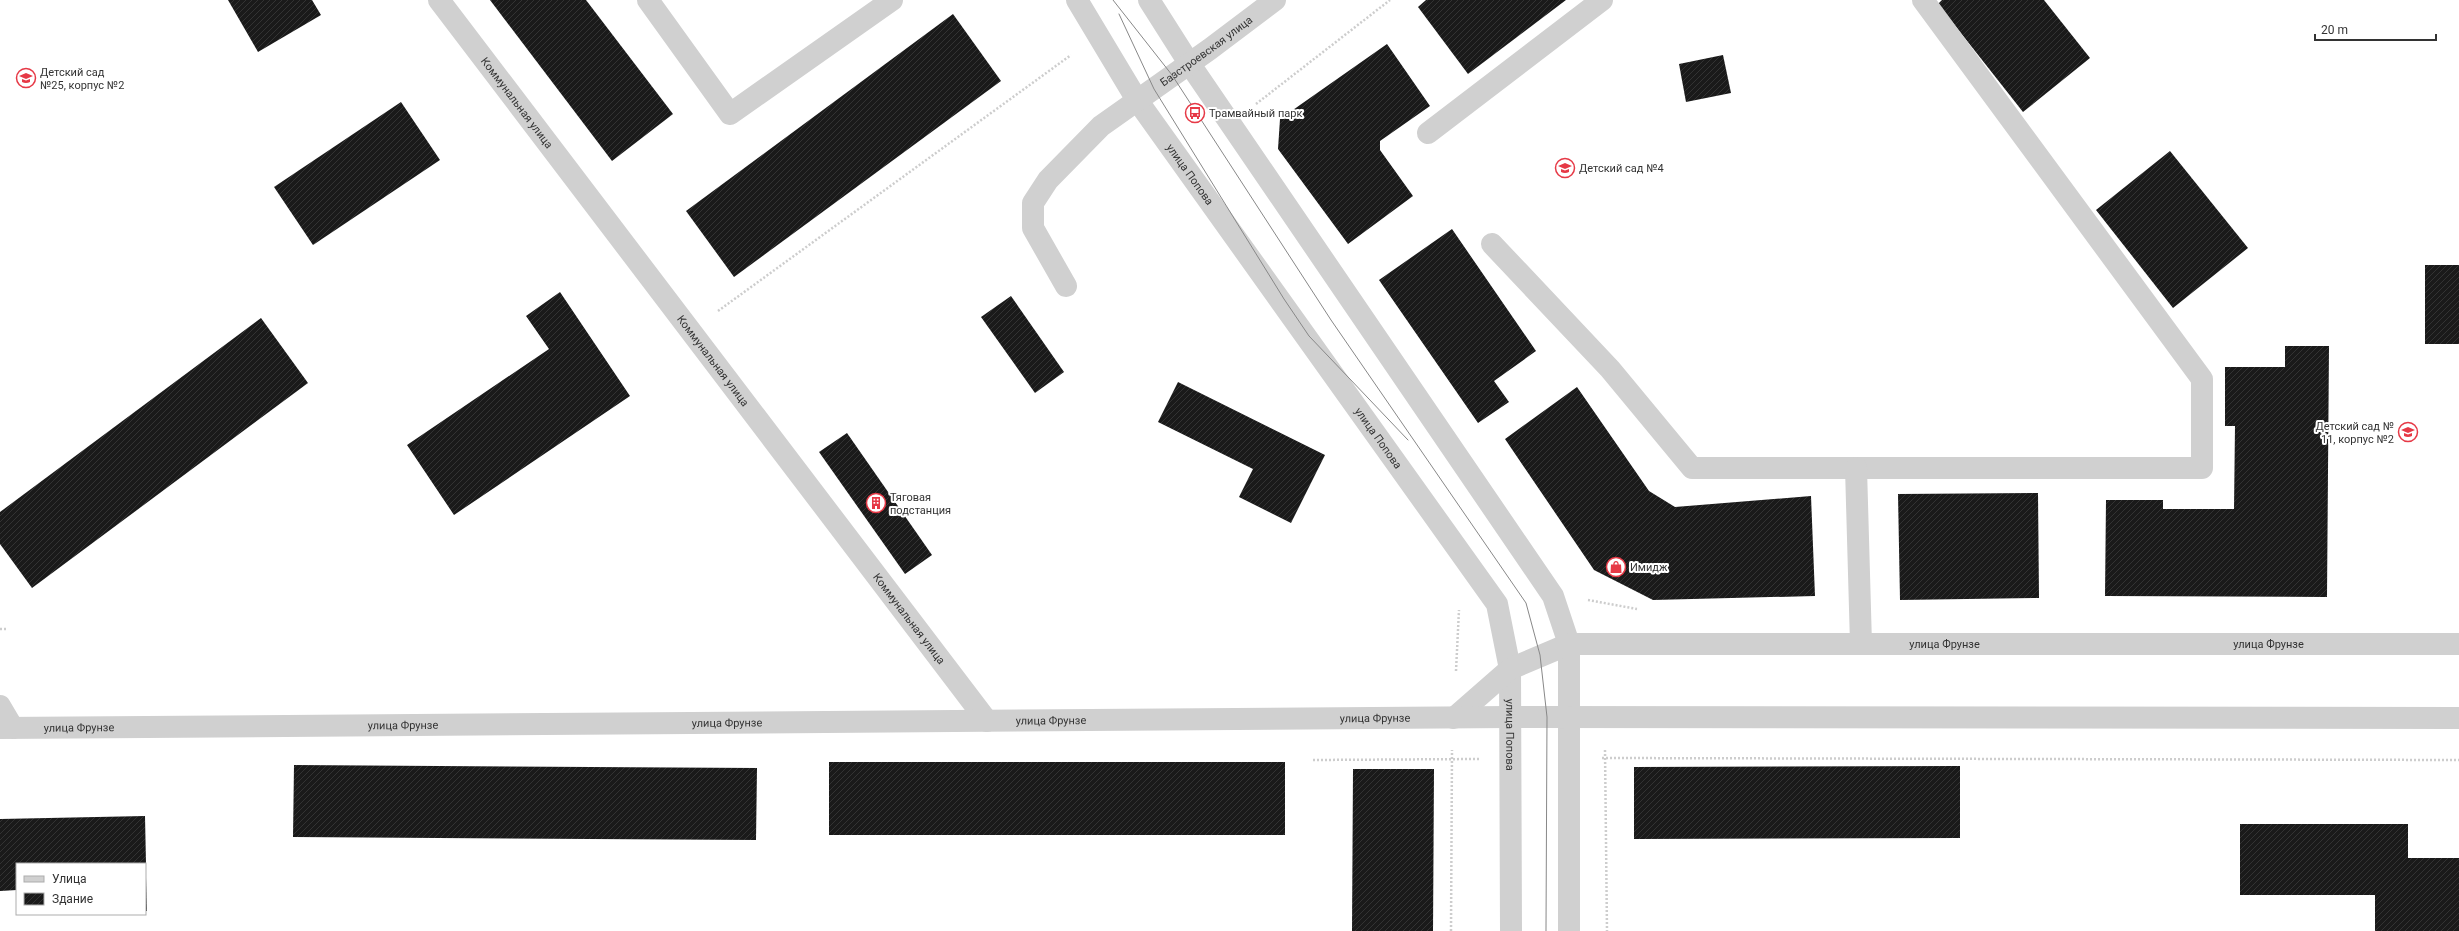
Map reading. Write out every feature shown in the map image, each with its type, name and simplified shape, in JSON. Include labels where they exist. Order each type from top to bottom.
[{"type":"street","name":"Коммунальная улица","points":[[439,0],[987,721]]},
{"type":"street","points":[[648,0],[730,114],[892,0]]},
{"type":"street","name":"улица Попова","points":[[1077,0],[1136,100],[1496,604],[1510,669],[1511,931]]},
{"type":"street","points":[[1149,0],[1189,64],[1553,596],[1569,644],[1569,931]]},
{"type":"street","name":"Базстроевская улица","points":[[1066,286],[1033,228],[1033,204],[1048,180],[1101,126],[1189,64],[1275,0]]},
{"type":"street","points":[[1428,133],[1602,0]]},
{"type":"street","points":[[1492,244],[1610,369],[1692,468],[2202,468],[2202,379],[1923,0]]},
{"type":"street","points":[[1856,468],[1861,644]]},
{"type":"street","name":"улица Фрунзе","points":[[1454,718],[1510,669],[1569,644],[2459,644]]},
{"type":"street","points":[[0,706],[7,728]]},
{"type":"street","name":"улица Фрунзе","points":[[7,728],[1510,717],[2459,718]]},
{"type":"path","points":[[1252,108],[1390,0]]},
{"type":"path","points":[[718,311],[1073,53]]},
{"type":"path","points":[[0,629],[7,629]]},
{"type":"path","points":[[1313,760],[1510,759]]},
{"type":"path","points":[[1569,759],[2459,760]]},
{"type":"path","points":[[1451,760],[1451,931]]},
{"type":"building","points":[[228,0],[312,0],[321,15],[258,52]]},
{"type":"building","points":[[490,0],[586,0],[673,114],[612,161]]},
{"type":"building","points":[[1426,0],[1566,0],[1468,74],[1418,7]]},
{"type":"building","points":[[1942,0],[2044,0],[2090,58],[2023,112],[1938,4]]},
{"type":"building","points":[[953,14],[1001,81],[734,277],[686,211]]},
{"type":"building","points":[[1387,44],[1430,106],[1380,141],[1380,150],[1413,196],[1348,244],[1278,149],[1280,119]]},
{"type":"building","points":[[1723,55],[1731,93],[1686,102],[1679,64]]},
{"type":"building","points":[[401,102],[440,160],[313,245],[274,187]]},
{"type":"building","points":[[2170,151],[2248,248],[2173,308],[2096,210]]},
{"type":"building","points":[[1452,229],[1536,351],[1494,381],[1509,402],[1478,423],[1379,280]]},
{"type":"building","points":[[2425,265],[2459,265],[2459,344],[2425,344]]},
{"type":"building","points":[[560,292],[630,396],[454,515],[407,445],[549,349],[526,316]]},
{"type":"building","points":[[1011,296],[1064,372],[1035,393],[981,317]]},
{"type":"building","points":[[261,318],[308,383],[32,588],[0,544],[0,512]]},
{"type":"building","points":[[2285,346],[2329,346],[2327,597],[2105,596],[2106,500],[2163,500],[2163,509],[2234,509],[2235,426],[2225,426],[2225,367],[2285,367]]},
{"type":"building","points":[[1178,382],[1325,455],[1291,523],[1239,497],[1253,469],[1158,422]]},
{"type":"building","points":[[1577,387],[1649,491],[1675,507],[1811,496],[1815,596],[1653,600],[1594,570],[1505,439]]},
{"type":"building","name":"Тяговая подстанция","points":[[847,433],[932,555],[905,574],[819,452]]},
{"type":"building","points":[[2038,493],[2039,598],[1900,600],[1898,494]]},
{"type":"building","points":[[829,762],[1285,762],[1285,835],[829,835]]},
{"type":"building","points":[[294,765],[757,768],[756,840],[293,837]]},
{"type":"building","points":[[1960,766],[1960,838],[1634,839],[1634,767]]},
{"type":"building","points":[[1353,769],[1434,769],[1433,931],[1352,931]]},
{"type":"building","points":[[145,816],[146,863],[16,863],[16,890],[0,891],[0,819]]},
{"type":"building","points":[[2240,824],[2408,824],[2408,858],[2459,858],[2459,931],[2375,931],[2375,895],[2240,895]]},
{"type":"building","points":[[146,877],[147,911],[146,911]]},
{"type":"tram line","points":[[1113,0],[1172,75],[1331,320],[1526,603],[1540,655],[1547,717],[1546,931]]},
{"type":"tram line","points":[[1119,14],[1154,89],[1284,299],[1309,336],[1408,440]]},
{"type":"place","name":"Детский сад №25, корпус №2","points":[[26,78]]},
{"type":"place","name":"Трамвайный парк","points":[[1195,113]]},
{"type":"place","name":"Детский сад №4","points":[[1565,168]]},
{"type":"place","name":"Детский сад № 11, корпус №2","points":[[2408,432]]},
{"type":"place","name":"Тяговая подстанция","points":[[876,503]]},
{"type":"place","name":"Имидж","points":[[1616,567]]}]
